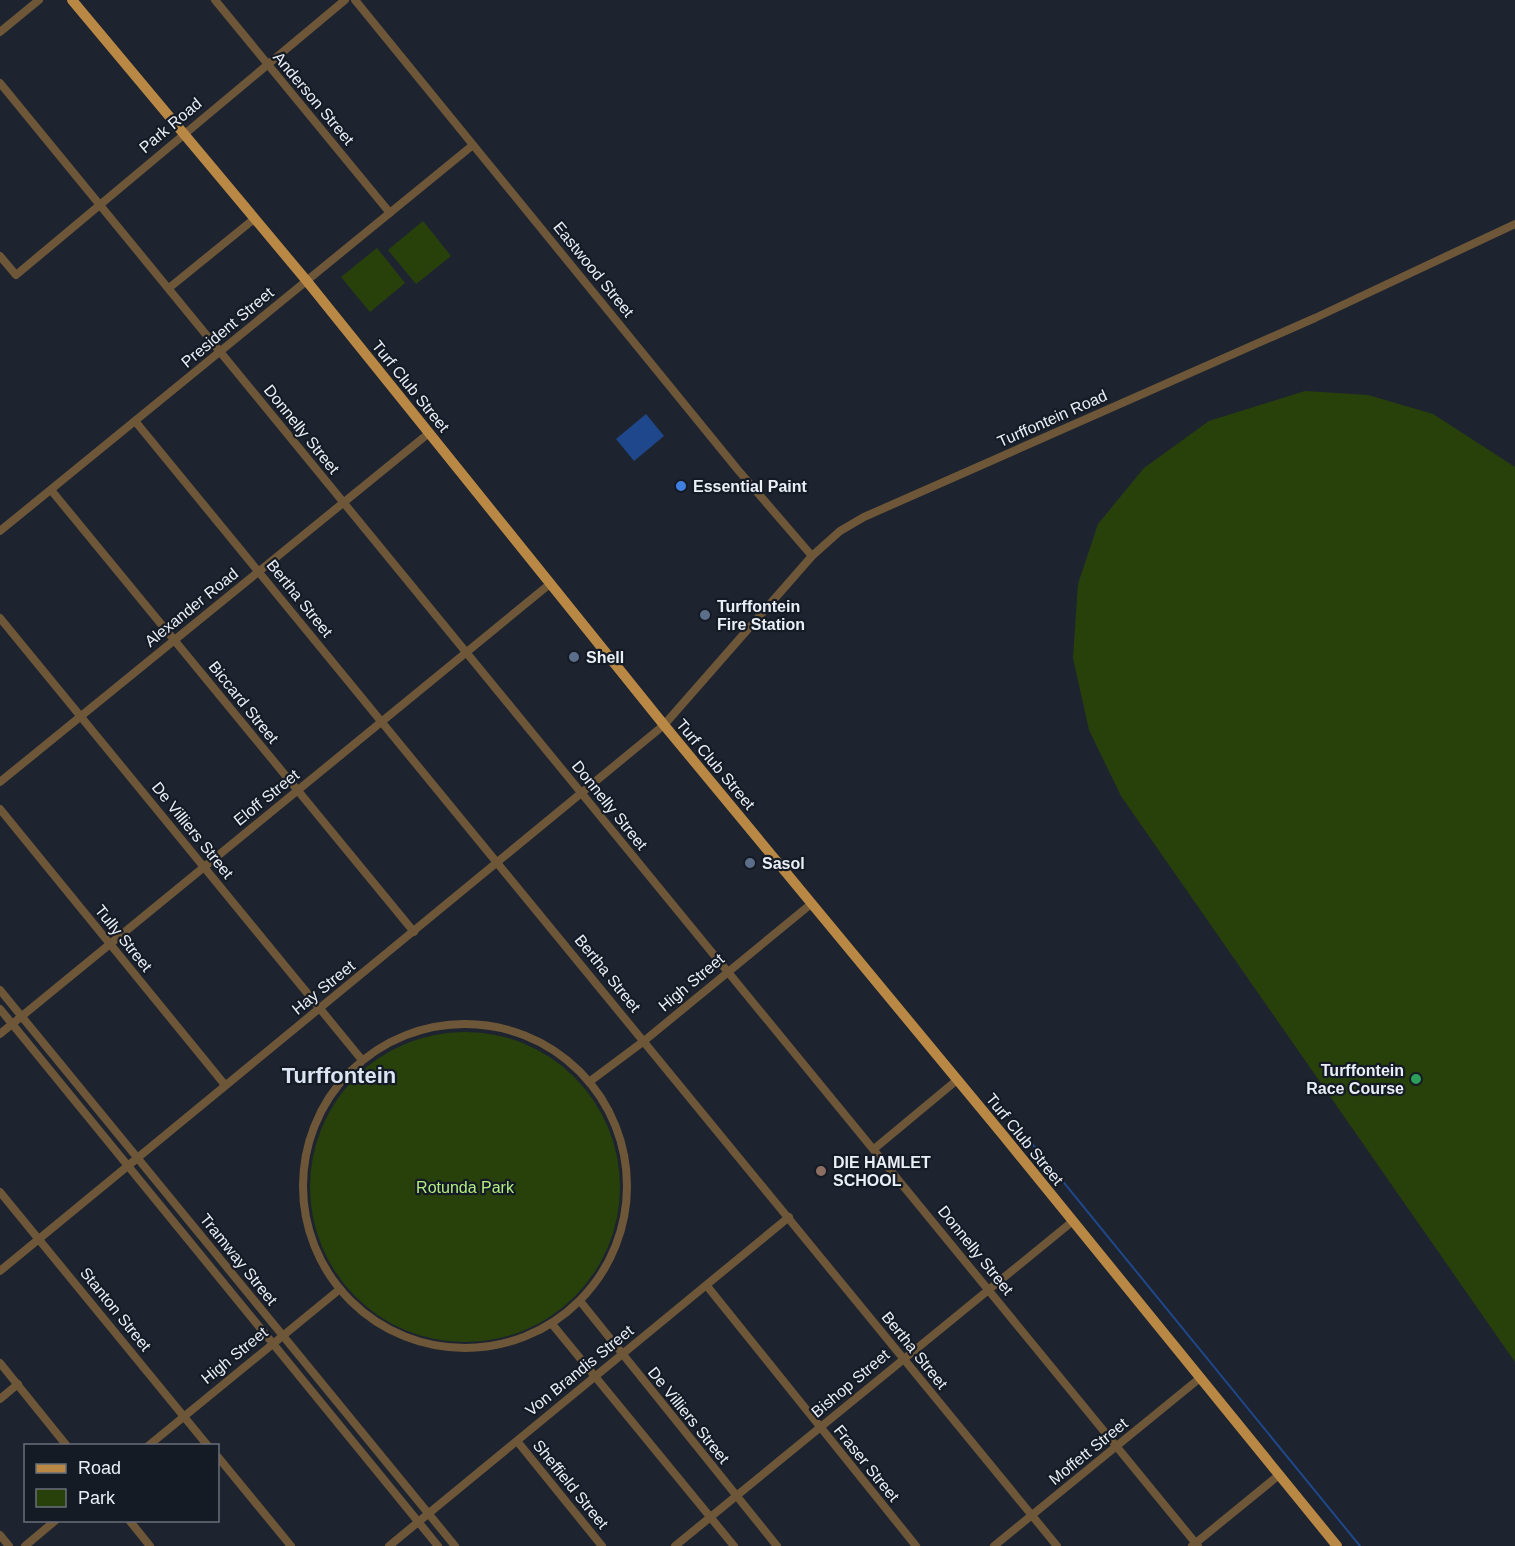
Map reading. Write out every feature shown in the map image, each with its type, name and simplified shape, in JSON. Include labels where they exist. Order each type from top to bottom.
[{"type":"main road","name":"Turf Club Street","points":[[72,0],[306,280],[664,724],[1337,1546]]},
{"type":"street","points":[[0,32],[39,0]]},
{"type":"street","name":"Anderson Street","points":[[215,0],[390,213]]},
{"type":"street","name":"Park Road","points":[[0,256],[16,275],[345,0]]},
{"type":"street","name":"Eastwood Street","points":[[355,0],[812,556]]},
{"type":"street","name":"Donnelly Street","points":[[0,83],[989,1289],[1195,1545]]},
{"type":"street","name":"President Street","points":[[0,531],[473,145]]},
{"type":"street","points":[[168,288],[254,219]]},
{"type":"street","name":"Turffontein Road","points":[[664,724],[812,556],[840,531],[864,517],[1315,318],[1515,224]]},
{"type":"street","name":"Bertha Street","points":[[135,421],[789,1217],[1056,1546]]},
{"type":"street","name":"Alexander Road","points":[[0,782],[429,433]]},
{"type":"street","name":"Biccard Street","points":[[51,490],[414,932]]},
{"type":"street","name":"Eloff Street","points":[[0,1034],[551,583]]},
{"type":"street","name":"De Villiers Street","points":[[0,618],[362,1060]]},
{"type":"street","name":"Hay Street","points":[[0,1271],[582,794],[664,724]]},
{"type":"street","name":"Tully Street","points":[[0,809],[225,1085]]},
{"type":"street","name":"High Street","points":[[589,1082],[644,1041],[811,904]]},
{"type":"street","name":"Tramway Street","points":[[0,990],[455,1546]]},
{"type":"street","name":"Tramway Street","points":[[0,1010],[438,1546]]},
{"type":"street","points":[[447,1025],[487,1025],[519,1033],[549,1047],[571,1063],[589,1082],[606,1107],[619,1134],[624,1154],[628,1194],[621,1233],[614,1252],[593,1287],[552,1324],[506,1343],[473,1348],[440,1346],[407,1337],[385,1326],[364,1312],[340,1289],[320,1258],[308,1224],[304,1170],[311,1134],[326,1101],[362,1060],[390,1042],[421,1030],[447,1025]]},
{"type":"street","points":[[874,1149],[957,1080]]},
{"type":"street","points":[[71,1097],[81,1088]]},
{"type":"street","name":"Stanton Street","points":[[0,1192],[206,1444]]},
{"type":"street","name":"Von Brandis Street","points":[[389,1546],[789,1217]]},
{"type":"street","name":"Bishop Street","points":[[675,1546],[1073,1221]]},
{"type":"street","points":[[204,1259],[213,1251]]},
{"type":"street","name":"Fraser Street","points":[[707,1286],[916,1546]]},
{"type":"street","name":"High Street","points":[[150,1444],[340,1289]]},
{"type":"street","name":"De Villiers Street","points":[[580,1301],[735,1497],[777,1546]]},
{"type":"street","points":[[552,1324],[734,1546]]},
{"type":"street","points":[[0,1362],[65,1444]]},
{"type":"street","name":"Moffett Street","points":[[994,1546],[1200,1378]]},
{"type":"street","points":[[0,1399],[18,1384]]},
{"type":"street","points":[[318,1398],[326,1389]]},
{"type":"street","points":[[345,1431],[355,1424]]},
{"type":"street","name":"Sheffield Street","points":[[517,1441],[602,1546]]},
{"type":"street","points":[[219,1458],[291,1546]]},
{"type":"street","points":[[1195,1545],[1279,1475]]},
{"type":"street","points":[[25,1546],[55,1522]]},
{"type":"street","points":[[130,1522],[150,1546]]},
{"type":"street","points":[[0,1535],[9,1546]]},
{"type":"green space","points":[[423,221],[451,256],[416,284],[388,250]]},
{"type":"green space","points":[[377,248],[405,283],[370,312],[341,277]]},
{"type":"green space","name":"Turffontein Race Course","points":[[1305,391],[1368,395],[1433,414],[1515,467],[1515,1362],[1121,796],[1089,730],[1073,658],[1078,584],[1098,524],[1144,468],[1209,421]]},
{"type":"green space","name":"Rotunda Park","points":[[465,1032],[495,1035],[524,1044],[551,1058],[575,1077],[594,1101],[608,1128],[617,1157],[620,1187],[617,1217],[608,1246],[594,1273],[575,1297],[551,1316],[524,1330],[495,1339],[465,1342],[435,1339],[406,1330],[379,1316],[355,1297],[336,1273],[322,1246],[313,1217],[310,1187],[313,1157],[322,1128],[336,1101],[355,1077],[379,1058],[406,1044],[435,1035]]},
{"type":"water","points":[[646,414],[664,436],[634,461],[616,439]]},
{"type":"waterway","points":[[1012,1119],[1360,1546]]},
{"type":"place","name":"Essential Paint","points":[[681,486]]},
{"type":"place","name":"Turffontein Fire Station","points":[[705,615]]},
{"type":"place","name":"Shell","points":[[574,657]]},
{"type":"place","name":"Sasol","points":[[750,863]]},
{"type":"place","name":"Turffontein Race Course","points":[[1416,1079]]},
{"type":"place","name":"DIE HAMLET SCHOOL","points":[[821,1171]]},
{"type":"district","name":"Turffontein","points":[[339,1075]]}]
